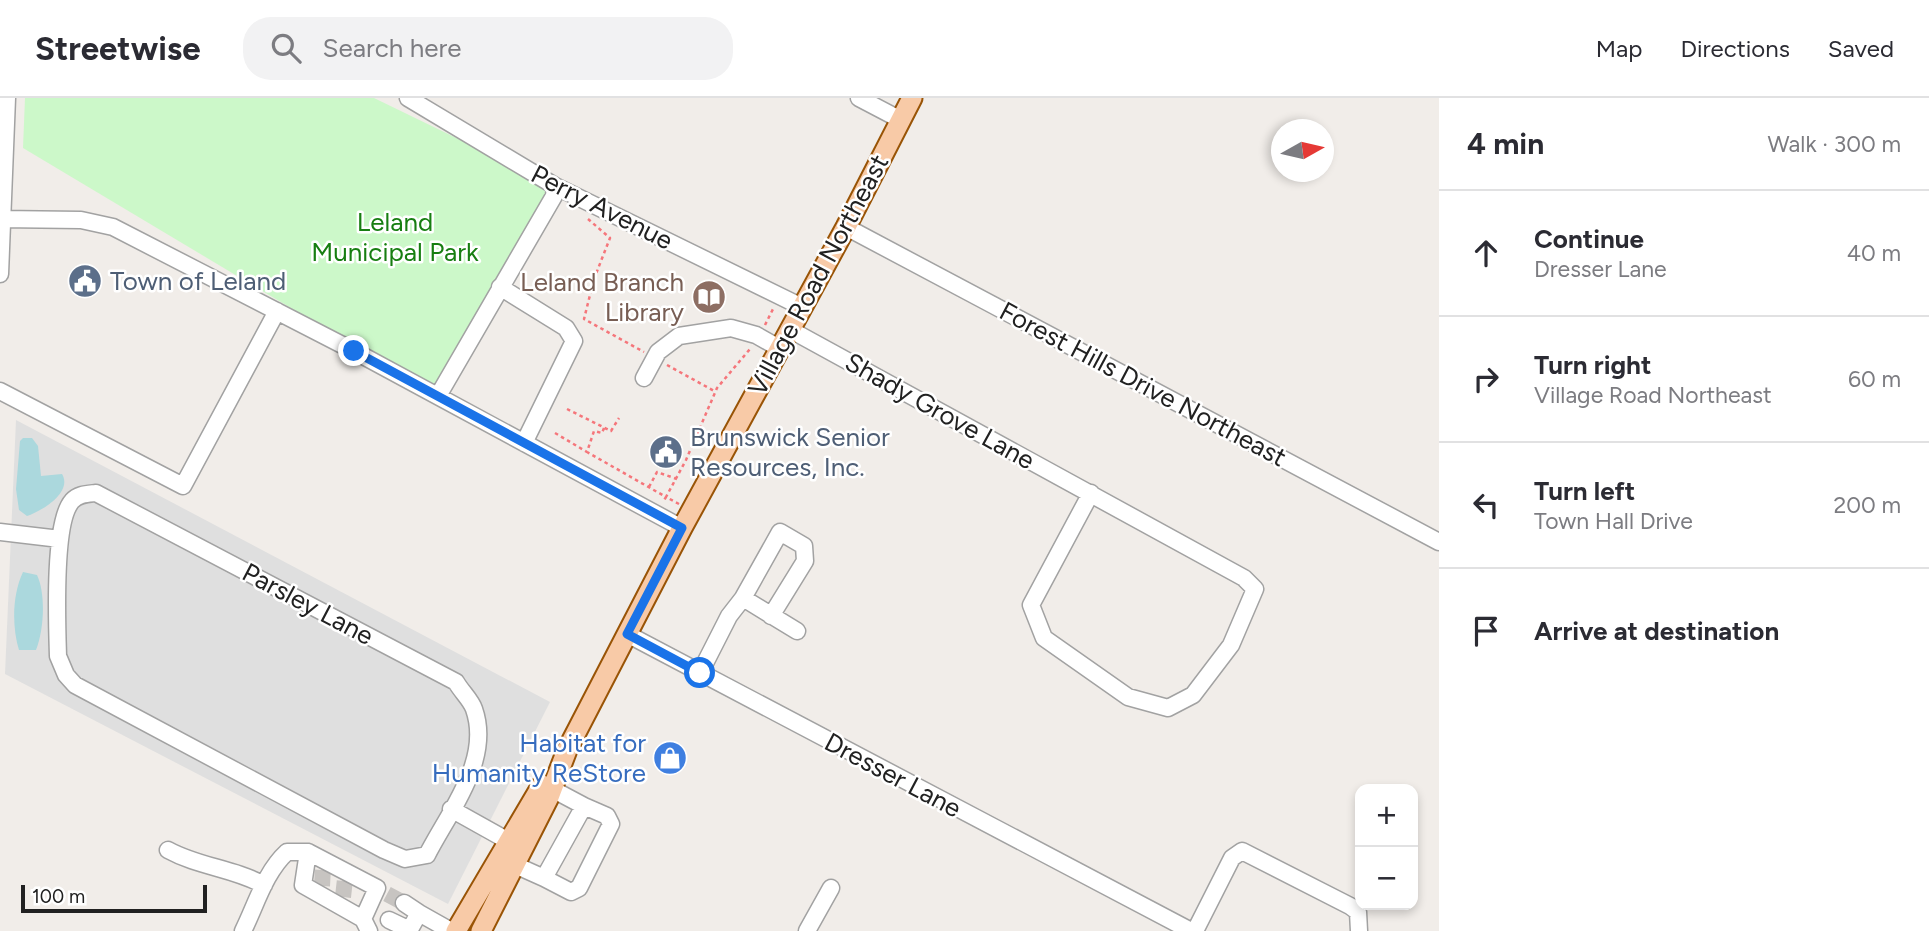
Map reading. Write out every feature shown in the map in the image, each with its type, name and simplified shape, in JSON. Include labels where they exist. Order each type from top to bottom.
[{"type":"main road","name":"Village Road Northeast","points":[[486,929],[515,852],[567,750],[686,519],[800,306],[846,227],[912,98]]},
{"type":"main road","name":"Village Road Northeast","points":[[456,931],[515,852],[552,789],[567,750]]},
{"type":"street","points":[[0,274],[7,98]]},
{"type":"street","name":"Perry Avenue","points":[[408,98],[555,187],[800,306]]},
{"type":"street","points":[[859,98],[901,120]]},
{"type":"street","points":[[438,396],[554,196],[555,187]]},
{"type":"street","points":[[1,219],[81,220],[113,227],[524,443],[686,519]]},
{"type":"street","name":"Forest Hills Drive Northeast","points":[[846,227],[1439,542]]},
{"type":"street","points":[[500,287],[566,328],[574,341],[524,443]]},
{"type":"street","points":[[0,391],[183,486],[277,311]]},
{"type":"street","points":[[644,378],[658,352],[679,336],[730,328],[756,335],[779,348]]},
{"type":"street","name":"Shady Grove Lane","points":[[789,329],[1091,493],[1244,578],[1255,589],[1231,645],[1193,695],[1168,708],[1128,696],[1044,638],[1031,605],[1091,493]]},
{"type":"street","name":"Parsley Lane","points":[[96,493],[108,497],[456,682],[474,709],[478,751],[463,790],[427,855],[405,859],[75,685],[66,675],[58,656],[60,539],[64,514],[76,497],[96,493]]},
{"type":"street","points":[[700,673],[729,616],[743,598],[780,532],[804,546],[805,561],[771,616]]},
{"type":"street","points":[[0,533],[60,539]]},
{"type":"street","points":[[743,598],[797,631]]},
{"type":"street","name":"Dresser Lane","points":[[627,634],[1193,931]]},
{"type":"street","points":[[451,809],[515,852],[544,878],[571,892],[579,888],[611,824],[607,816],[552,789]]},
{"type":"street","points":[[544,878],[584,806]]},
{"type":"street","points":[[168,850],[198,864],[246,875],[264,885]]},
{"type":"street","points":[[1193,931],[1232,858],[1242,851],[1350,906],[1358,912],[1359,931]]},
{"type":"street","points":[[243,931],[264,885],[278,860],[287,852],[308,852],[323,864],[382,891],[373,918]]},
{"type":"street","points":[[308,852],[303,885],[321,890],[373,918],[409,931],[419,913]]},
{"type":"street","points":[[807,931],[831,888]]},
{"type":"street","points":[[404,903],[451,931]]},
{"type":"path","points":[[581,214],[610,238],[594,279],[584,318],[647,353]]},
{"type":"path","points":[[761,331],[779,295]]},
{"type":"path","points":[[666,497],[716,392],[751,349]]},
{"type":"path","points":[[664,363],[716,392]]},
{"type":"path","points":[[566,409],[611,431],[619,418]]},
{"type":"path","points":[[587,452],[594,431],[602,433],[604,428]]},
{"type":"path","points":[[555,433],[666,497],[686,519]]},
{"type":"path","points":[[649,487],[657,472],[677,478]]},
{"type":"shaded area","points":[[16,420],[550,702],[448,904],[5,674]]},
{"type":"green space","name":"Leland Municipal Park","points":[[25,98],[374,98],[555,186],[438,396],[23,148]]},
{"type":"water","points":[[23,438],[32,438],[38,446],[41,476],[62,474],[64,481],[60,494],[54,500],[27,516],[19,510],[16,489],[20,441]]},
{"type":"water","points":[[23,572],[37,575],[42,592],[42,622],[36,650],[19,650],[17,641],[15,601]]},
{"type":"tunnel","points":[[322,886],[323,867]]},
{"type":"tunnel","points":[[343,897],[345,879]]},
{"type":"tunnel","points":[[387,894],[404,903]]},
{"type":"place","name":"Town of Leland","points":[[85,281]]},
{"type":"place","name":"Leland Branch Library","points":[[709,297]]},
{"type":"place","name":"Brunswick Senior Resources, Inc.","points":[[666,452]]},
{"type":"place","name":"Habitat for Humanity ReStore","points":[[670,758]]},
{"type":"route","points":[[354,351],[682,528],[627,634],[700,673]]}]
